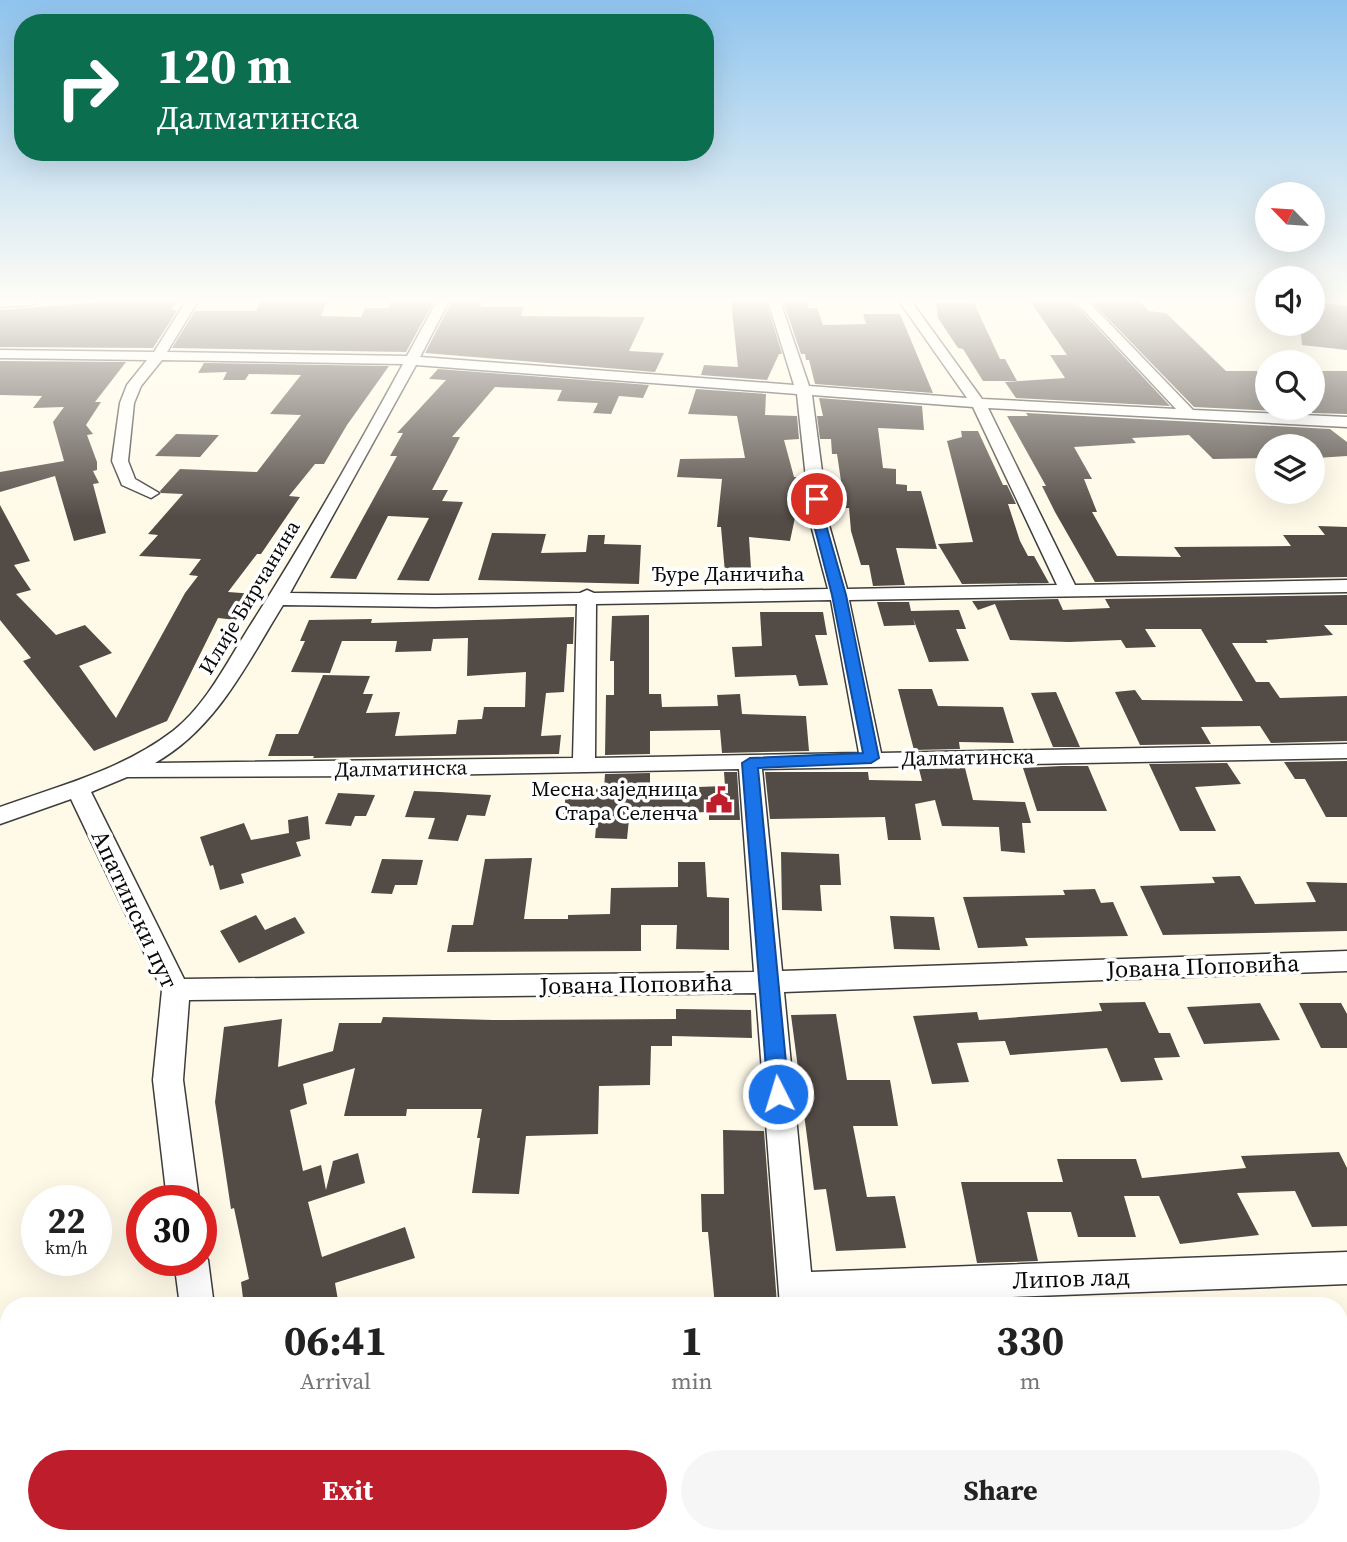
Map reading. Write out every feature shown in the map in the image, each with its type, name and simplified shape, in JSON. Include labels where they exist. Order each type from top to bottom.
[{"type":"street","points":[[144,373],[134,385],[127,403],[120,461],[128,482],[151,493]]},
{"type":"street","name":"Илије Бирчанина","points":[[0,816],[127,770],[171,743],[201,719],[278,599],[406,373]]},
{"type":"street","points":[[576,373],[978,403],[1347,422]]},
{"type":"street","points":[[798,373],[804,391],[820,525],[839,595],[871,758]]},
{"type":"street","points":[[957,373],[978,403],[1069,591]]},
{"type":"street","points":[[1150,373],[1189,414]]},
{"type":"street","name":"Ђуре Даничића","points":[[278,599],[435,601],[587,596],[839,595],[1347,586]]},
{"type":"street","points":[[584,764],[587,596]]},
{"type":"street","name":"Далматинска","points":[[127,770],[377,769],[1347,751]]},
{"type":"street","points":[[750,763],[796,1297]]},
{"type":"street","name":"Апатински пут","points":[[77,788],[176,990],[168,1080],[181,1185]]},
{"type":"street","name":"Јована Поповића","points":[[176,990],[769,982],[1347,961]]},
{"type":"street","name":"Липов лад","points":[[796,1297],[1347,1268]]},
{"type":"street","points":[[193,1276],[196,1297]]},
{"type":"building","points":[[0,373],[118,373],[95,402],[101,402],[86,425],[93,434],[87,435],[97,462],[97,470],[93,471],[99,483],[93,484],[106,533],[74,541],[55,476],[0,492],[0,472],[64,461],[53,422],[64,407],[33,408],[42,396],[0,395]]},
{"type":"building","points":[[227,373],[384,373],[347,425],[324,464],[315,464],[289,496],[300,497],[261,554],[257,554],[228,592],[255,594],[236,620],[218,618],[167,721],[94,751],[23,661],[31,658],[0,620],[0,505],[30,561],[14,565],[31,590],[16,594],[56,635],[85,625],[112,653],[79,666],[116,718],[185,593],[198,576],[189,575],[201,559],[139,556],[158,535],[148,534],[183,494],[160,491],[180,469],[257,472],[301,415],[270,414],[301,375],[249,374],[245,380],[223,380]]},
{"type":"building","points":[[434,373],[490,373],[649,385],[643,398],[619,396],[611,414],[593,413],[598,403],[557,401],[562,390],[495,387],[452,437],[460,437],[432,490],[448,490],[442,501],[463,502],[429,581],[397,580],[429,518],[388,516],[356,579],[330,578],[397,456],[390,456],[403,433],[397,433],[446,380],[429,379]]},
{"type":"building","points":[[702,373],[770,373],[767,380],[701,375]]},
{"type":"building","points":[[812,373],[925,373],[933,393],[815,384]]},
{"type":"building","points":[[978,373],[1013,373],[1017,381],[983,381]]},
{"type":"building","points":[[1062,373],[1139,373],[1170,406],[1016,398],[1005,382],[1065,378]]},
{"type":"building","points":[[1161,373],[1255,373],[1255,410],[1194,407]]},
{"type":"building","points":[[1325,373],[1347,373],[1347,414],[1325,413]]},
{"type":"building","points":[[696,389],[766,394],[765,415],[797,416],[799,439],[784,440],[794,477],[800,477],[800,513],[796,513],[790,541],[749,537],[752,584],[726,584],[721,527],[717,527],[722,479],[677,477],[680,459],[745,458],[737,416],[688,414]]},
{"type":"building","points":[[819,398],[922,406],[924,430],[878,428],[883,468],[896,469],[896,484],[907,485],[907,491],[921,491],[937,549],[896,548],[905,585],[873,586],[869,565],[861,565],[851,531],[849,508],[845,508],[837,454],[832,454],[831,439],[820,439],[817,416],[823,416]]},
{"type":"building","points":[[1026,413],[1330,429],[1347,442],[1347,456],[1325,457],[1325,434],[1255,434],[1255,458],[1213,459],[1189,435],[1132,438],[1136,443],[1074,447],[1092,479],[1084,479],[1097,512],[1092,512],[1117,556],[1181,557],[1174,547],[1291,546],[1283,535],[1325,535],[1318,526],[1347,527],[1347,577],[1095,582],[1055,512],[1042,486],[1046,486],[1007,416],[1028,416]]},
{"type":"building","points":[[961,431],[978,431],[1003,485],[1007,485],[1016,504],[1008,504],[1020,541],[1028,556],[1034,556],[1049,583],[962,584],[938,544],[973,542],[947,441],[962,437]]},
{"type":"building","points":[[176,434],[219,435],[200,457],[155,456]]},
{"type":"building","points":[[492,533],[546,534],[541,553],[586,552],[588,535],[605,535],[604,544],[641,545],[639,584],[478,580]]},
{"type":"building","points":[[1347,595],[1347,625],[1324,625],[1333,635],[1266,640],[1268,643],[1232,643],[1256,682],[1269,682],[1280,698],[1347,696],[1347,741],[1271,743],[1260,726],[1201,727],[1211,744],[1140,745],[1115,692],[1135,690],[1142,700],[1243,701],[1201,629],[1145,629],[1156,647],[1126,648],[1121,640],[1010,640],[995,604],[978,610],[972,601],[1058,599],[1063,610],[1110,608],[1105,599]]},
{"type":"building","points":[[877,602],[909,602],[911,611],[959,610],[966,629],[956,629],[969,661],[929,662],[913,618],[915,625],[884,626]]},
{"type":"building","points":[[760,612],[823,612],[827,635],[815,635],[828,685],[799,686],[796,675],[735,677],[732,647],[762,646]]},
{"type":"building","points":[[649,615],[649,694],[661,694],[662,707],[718,706],[717,695],[740,694],[742,714],[806,716],[809,751],[722,753],[720,730],[650,731],[650,754],[605,755],[606,695],[614,695],[614,661],[610,661],[612,616]]},
{"type":"building","points":[[574,617],[573,644],[567,644],[564,692],[546,693],[541,736],[561,735],[559,754],[313,758],[314,756],[268,756],[276,734],[298,734],[323,675],[370,676],[363,694],[373,694],[366,713],[400,712],[395,736],[456,734],[458,720],[482,719],[484,707],[525,707],[526,672],[467,676],[468,638],[433,639],[431,651],[395,652],[397,641],[342,641],[330,673],[291,672],[305,641],[300,641],[309,620],[372,619],[371,623]]},
{"type":"building","points":[[898,689],[932,689],[938,706],[1003,707],[1014,743],[959,742],[960,749],[914,750]]},
{"type":"building","points":[[1056,692],[1080,747],[1053,747],[1031,693]]},
{"type":"building","points":[[1347,761],[1347,817],[1326,817],[1305,779],[1295,779],[1284,762]]},
{"type":"building","points":[[1227,763],[1241,784],[1195,787],[1216,831],[1180,831],[1149,764]]},
{"type":"building","points":[[1088,766],[1107,811],[1037,811],[1023,768]]},
{"type":"building","points":[[965,768],[973,800],[1025,802],[1031,823],[1022,823],[1025,853],[1001,851],[999,827],[942,826],[935,800],[915,804],[921,840],[888,840],[885,817],[770,819],[765,772],[868,772],[869,780],[922,781],[919,769]]},
{"type":"building","points":[[724,772],[737,772],[740,820],[709,820],[709,812],[674,813],[674,818],[629,819],[627,839],[595,838],[597,816],[563,815],[567,788],[604,789],[605,774],[650,773],[650,787],[671,788],[725,786]]},
{"type":"building","points":[[414,791],[491,795],[485,816],[467,815],[458,841],[428,839],[435,818],[405,817]]},
{"type":"building","points":[[338,793],[375,795],[366,816],[355,816],[351,826],[325,824]]},
{"type":"building","points":[[308,816],[310,839],[296,842],[301,856],[241,874],[244,883],[220,890],[213,865],[210,866],[200,837],[244,823],[251,840],[289,833],[288,820]]},
{"type":"building","points":[[781,852],[839,854],[841,885],[820,885],[822,911],[782,910]]},
{"type":"building","points":[[532,858],[524,919],[568,919],[568,915],[610,914],[611,888],[678,887],[678,862],[705,862],[707,897],[729,898],[729,950],[676,949],[677,925],[641,925],[641,951],[447,952],[452,925],[473,925],[485,859]]},
{"type":"building","points":[[382,859],[423,860],[417,885],[395,885],[392,894],[371,893]]},
{"type":"building","points":[[1240,876],[1255,904],[1316,902],[1306,882],[1347,883],[1347,931],[1163,935],[1140,886],[1215,883],[1212,877]]},
{"type":"building","points":[[1095,889],[1101,903],[1113,902],[1128,936],[1025,938],[1028,946],[978,948],[963,897],[1065,895],[1063,890]]},
{"type":"building","points":[[256,915],[265,930],[295,917],[305,933],[239,963],[220,931]]},
{"type":"building","points":[[890,916],[934,917],[940,950],[894,949]]},
{"type":"building","points":[[1145,1002],[1159,1033],[1170,1033],[1180,1057],[1154,1058],[1163,1080],[1121,1082],[1107,1048],[1010,1055],[1005,1041],[957,1043],[969,1082],[932,1084],[913,1016],[977,1012],[979,1020],[1102,1011],[1099,1003]]},
{"type":"building","points":[[1260,1003],[1280,1040],[1204,1044],[1187,1007]]},
{"type":"building","points":[[1299,1003],[1341,1003],[1347,1014],[1347,1048],[1321,1048]]},
{"type":"building","points":[[676,1009],[751,1010],[752,1038],[672,1036],[672,1046],[651,1046],[650,1085],[599,1086],[598,1134],[526,1136],[519,1194],[472,1193],[482,1109],[407,1109],[406,1116],[344,1116],[355,1068],[303,1084],[307,1104],[290,1110],[303,1171],[321,1165],[326,1190],[333,1161],[358,1153],[365,1183],[308,1202],[322,1257],[405,1227],[415,1258],[335,1283],[337,1297],[243,1297],[241,1282],[249,1279],[234,1208],[231,1209],[215,1102],[224,1027],[282,1019],[278,1067],[333,1051],[339,1023],[381,1023],[383,1017],[493,1020],[676,1019]]},
{"type":"building","points":[[836,1014],[847,1080],[890,1080],[898,1126],[853,1126],[867,1197],[895,1196],[906,1248],[836,1251],[826,1189],[814,1190],[791,1015]]},
{"type":"building","points":[[723,1130],[764,1131],[776,1297],[714,1297],[708,1232],[702,1232],[701,1194],[724,1194]]},
{"type":"building","points":[[1339,1152],[1347,1168],[1347,1226],[1312,1227],[1295,1191],[1237,1193],[1259,1235],[1180,1244],[1159,1196],[1124,1196],[1136,1237],[1078,1237],[1071,1212],[1027,1212],[1038,1261],[977,1263],[961,1182],[1063,1182],[1057,1159],[1136,1159],[1142,1178],[1246,1168],[1241,1156]]},
{"type":"place","name":"Месна заједница Стара Селенча","points":[[719,800]]},
{"type":"route","points":[[778,1094],[750,763],[871,758],[839,595],[820,525],[817,499]]}]
